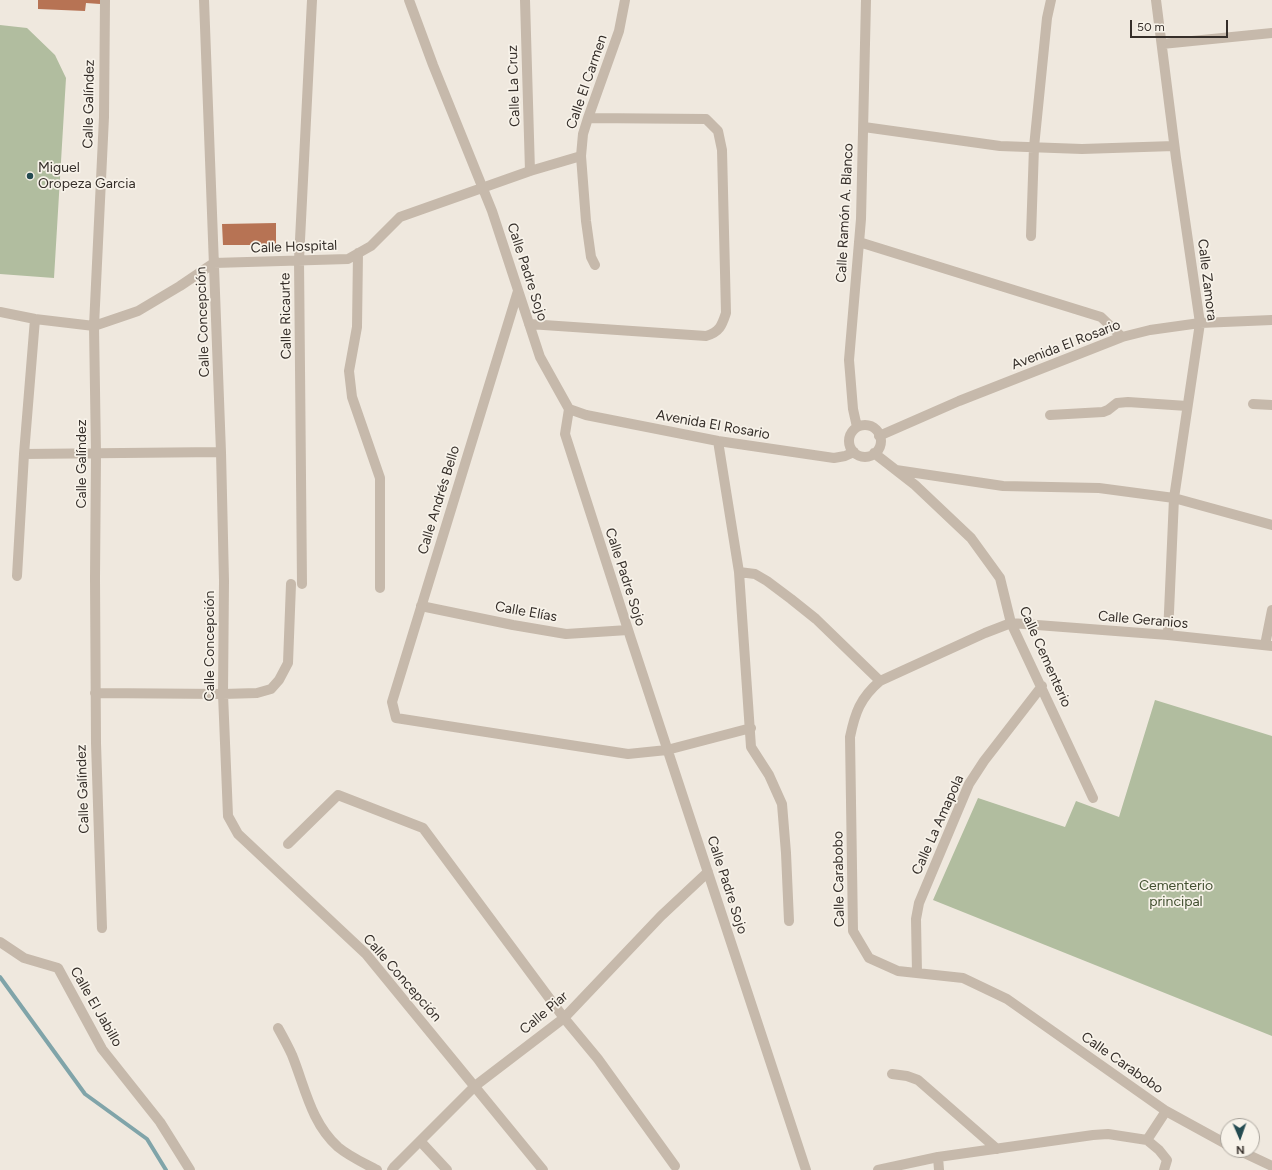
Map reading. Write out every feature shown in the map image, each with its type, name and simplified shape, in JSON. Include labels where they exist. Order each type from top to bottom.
[{"type":"street","name":"Calle Galíndez","points":[[102,928],[95,693],[96,454],[94,326],[104,117],[105,0]]},
{"type":"street","name":"Calle Concepción","points":[[204,0],[221,452],[224,580],[223,694],[228,816],[238,834],[366,954],[543,1170]]},
{"type":"street","name":"Calle Ricaurte","points":[[302,584],[299,260],[312,0]]},
{"type":"street","name":"Calle Padre Sojo","points":[[409,0],[433,65],[492,211],[540,358],[569,409],[565,434],[667,750],[806,1170]]},
{"type":"street","name":"Calle La Cruz","points":[[525,0],[530,171]]},
{"type":"street","name":"Calle El Carmen","points":[[594,265],[591,257],[586,221],[581,156],[583,134],[619,31],[625,0]]},
{"type":"street","name":"Calle Ramón A. Blanco","points":[[857,427],[853,409],[849,360],[859,242],[864,128],[866,0]]},
{"type":"street","points":[[1031,236],[1034,147],[1047,18],[1051,0]]},
{"type":"street","name":"Calle Zamora","points":[[1156,0],[1174,146],[1200,323],[1174,498],[1168,635]]},
{"type":"street","points":[[1162,44],[1272,33]]},
{"type":"street","points":[[530,324],[706,336],[715,333],[722,324],[726,312],[722,150],[718,131],[706,119],[588,118]]},
{"type":"street","points":[[864,128],[1000,146],[1082,149],[1174,146]]},
{"type":"street","name":"Calle Hospital","points":[[214,263],[348,259],[371,246],[400,217],[530,171],[581,156]]},
{"type":"street","points":[[859,242],[1101,317],[1122,337]]},
{"type":"street","points":[[358,253],[357,327],[349,371],[352,397],[380,478],[380,588]]},
{"type":"street","points":[[0,312],[35,319],[94,326],[138,311],[180,286],[214,263]]},
{"type":"street","name":"Calle Andrés Bello","points":[[518,291],[392,702],[396,718],[628,754],[667,750]]},
{"type":"street","points":[[17,576],[24,454],[35,319]]},
{"type":"street","name":"Avenida El Rosario","points":[[879,436],[959,401],[1122,337],[1150,330],[1200,323],[1272,320]]},
{"type":"street","points":[[1050,415],[1102,412],[1117,404],[1128,402],[1187,406]]},
{"type":"street","points":[[1254,404],[1272,405]]},
{"type":"street","name":"Avenida El Rosario","points":[[569,409],[586,415],[718,441],[834,458],[845,456],[854,452],[863,456],[874,453]]},
{"type":"street","points":[[854,452],[850,446],[849,438],[857,427],[864,425],[871,426],[875,429],[879,436],[879,447],[874,453]]},
{"type":"street","points":[[718,441],[739,572],[751,728],[751,747],[769,775],[782,804],[789,921]]},
{"type":"street","points":[[24,454],[221,452]]},
{"type":"street","name":"Calle Cementerio","points":[[874,453],[915,486],[971,538],[1000,578],[1011,623],[1042,686],[1093,798]]},
{"type":"street","points":[[894,469],[1003,486],[1099,488],[1174,498],[1272,525]]},
{"type":"street","points":[[739,572],[755,574],[791,598],[816,619],[880,681]]},
{"type":"street","points":[[95,693],[223,694],[257,693],[271,689],[279,680],[288,663],[291,584]]},
{"type":"street","name":"Calle Elías","points":[[421,606],[513,625],[566,634],[628,630]]},
{"type":"street","points":[[1269,645],[1272,610]]},
{"type":"street","name":"Calle Geranios","points":[[1011,623],[1168,635],[1269,645]]},
{"type":"street","name":"Calle Carabobo","points":[[1011,623],[985,633],[880,681],[869,690],[858,709],[850,737],[853,931],[869,958],[898,971],[962,978],[1007,999],[1166,1111],[1220,1141]]},
{"type":"street","name":"Calle La Amapola","points":[[917,973],[916,919],[920,903],[969,784],[984,761],[1042,686]]},
{"type":"street","points":[[667,750],[751,728]]},
{"type":"street","points":[[288,844],[338,795],[423,828],[564,1018],[598,1059],[675,1166]]},
{"type":"street","name":"Calle Piar","points":[[392,1170],[475,1086],[564,1018],[661,916],[708,872]]},
{"type":"street","name":"Calle El Jabillo","points":[[0,942],[24,958],[58,968],[102,1049],[160,1122],[190,1170]]},
{"type":"street","points":[[278,1028],[292,1054],[313,1113],[326,1134],[337,1146],[349,1155],[377,1170]]},
{"type":"street","points":[[892,1074],[907,1076],[918,1080],[997,1149]]},
{"type":"street","points":[[1147,1140],[1166,1111]]},
{"type":"street","points":[[878,1170],[938,1157],[1108,1134],[1147,1140],[1159,1150],[1167,1160],[1164,1170]]},
{"type":"street","points":[[420,1141],[447,1170]]},
{"type":"street","points":[[938,1157],[939,1170]]},
{"type":"street","points":[[1255,1158],[1272,1166]]},
{"type":"green space","name":"Miguel Oropeza Garcia","points":[[0,25],[27,28],[55,55],[66,78],[54,278],[0,274]]},
{"type":"green space","name":"Cementerio principal","points":[[1155,700],[1272,736],[1272,1036],[933,900],[978,798],[1065,827],[1076,801],[1119,817]]},
{"type":"building","points":[[38,0],[100,0],[100,4],[86,3],[85,11],[38,9]]},
{"type":"building","points":[[276,223],[276,245],[223,245],[222,224]]},
{"type":"waterway","points":[[0,977],[85,1094],[147,1139],[166,1170]]},
{"type":"place","name":"Miguel Oropeza Garcia","points":[[30,176]]}]
